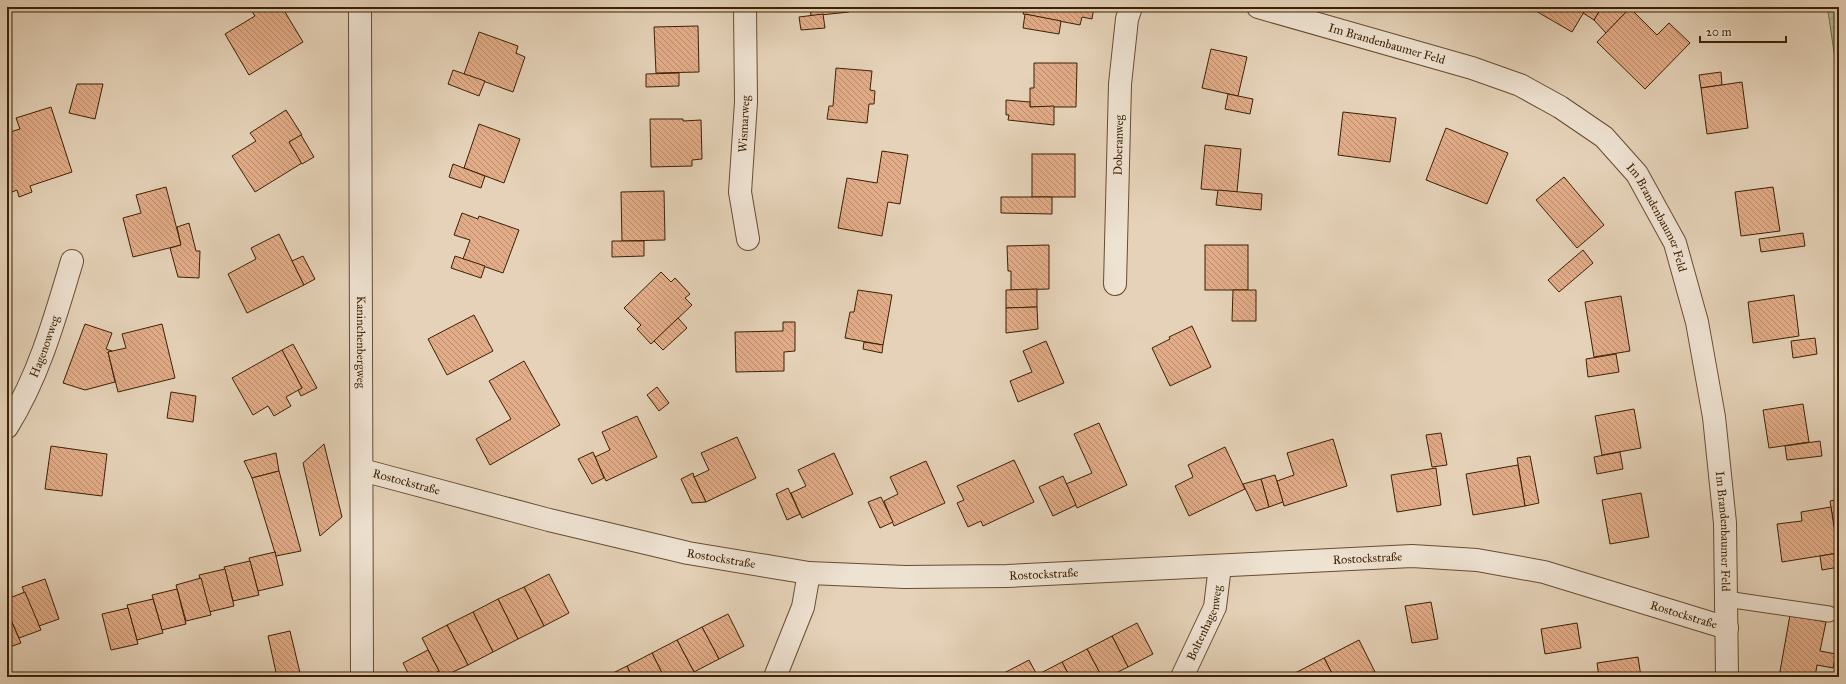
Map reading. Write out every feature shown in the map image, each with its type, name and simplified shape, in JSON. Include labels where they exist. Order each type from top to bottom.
[{"type":"street","name":"Kaninchenbergweg","points":[[360,7],[362,677]]},
{"type":"street","name":"Wismarweg","points":[[745,7],[746,102],[740,192],[748,240]]},
{"type":"street","name":"Doberanweg","points":[[1115,284],[1120,84],[1127,19],[1131,7]]},
{"type":"street","name":"Im Brandenbaumer Feld","points":[[1258,7],[1472,68],[1520,85],[1560,107],[1604,137],[1637,174],[1674,242],[1697,322],[1714,417],[1725,523],[1727,677]]},
{"type":"street","name":"Hagenowweg","points":[[7,427],[16,414],[44,352],[72,261]]},
{"type":"street","name":"Rostockstraße","points":[[362,470],[549,520],[688,553],[809,573],[905,577],[992,576],[1412,556],[1477,560],[1544,572],[1727,628]]},
{"type":"street","name":"Boltenhagenweg","points":[[1182,677],[1215,607],[1220,566]]},
{"type":"street","points":[[775,677],[803,607],[809,573]]},
{"type":"lane","points":[[1726,600],[1829,614]]},
{"type":"green space","points":[[1827,7],[1839,7],[1839,86],[1829,18]]},
{"type":"building","points":[[249,7],[282,7],[303,42],[249,75],[225,34],[255,16]]},
{"type":"building","points":[[810,7],[849,7],[849,12],[811,16]]},
{"type":"building","points":[[1025,7],[1094,7],[1092,19],[1082,17],[1080,25],[1023,14]]},
{"type":"building","points":[[1529,7],[1587,7],[1572,32]]},
{"type":"building","points":[[1587,7],[1602,7],[1594,20],[1583,13]]},
{"type":"building","points":[[1602,7],[1626,7],[1628,10],[1606,33],[1594,20]]},
{"type":"building","points":[[1630,8],[1657,35],[1669,23],[1690,43],[1645,89],[1597,42]]},
{"type":"building","points":[[823,14],[825,28],[801,30],[799,17]]},
{"type":"building","points":[[1025,14],[1061,21],[1059,34],[1023,28]]},
{"type":"building","points":[[698,26],[699,72],[656,73],[654,27]]},
{"type":"building","points":[[479,32],[518,46],[516,53],[525,57],[513,92],[464,74]]},
{"type":"building","points":[[1211,49],[1247,57],[1238,96],[1202,88]]},
{"type":"building","points":[[1034,63],[1077,63],[1076,107],[1030,107],[1030,88],[1034,88]]},
{"type":"building","points":[[836,68],[872,71],[870,90],[875,91],[874,104],[869,104],[867,123],[827,119],[829,106],[833,106]]},
{"type":"building","points":[[453,70],[485,81],[479,96],[448,84]]},
{"type":"building","points":[[1721,72],[1722,85],[1701,88],[1699,75]]},
{"type":"building","points":[[679,73],[679,86],[646,87],[646,74]]},
{"type":"building","points":[[1742,82],[1748,128],[1707,134],[1701,88]]},
{"type":"building","points":[[77,84],[103,84],[95,119],[69,113]]},
{"type":"building","points":[[1228,94],[1253,99],[1250,114],[1225,109]]},
{"type":"building","points":[[1006,100],[1030,102],[1030,107],[1054,106],[1054,125],[1008,120],[1009,115],[1006,115]]},
{"type":"building","points":[[51,107],[72,172],[30,186],[32,192],[19,197],[17,190],[7,194],[7,133],[20,129],[16,118]]},
{"type":"building","points":[[286,110],[302,135],[289,142],[302,163],[255,192],[232,156],[256,141],[250,133]]},
{"type":"building","points":[[1343,112],[1396,118],[1390,162],[1338,155]]},
{"type":"building","points":[[650,119],[683,119],[683,121],[701,120],[702,159],[692,160],[692,166],[651,167]]},
{"type":"building","points":[[479,124],[520,139],[504,183],[464,168]]},
{"type":"building","points":[[1446,128],[1508,153],[1487,204],[1426,180]]},
{"type":"building","points":[[301,135],[314,157],[302,164],[289,142]]},
{"type":"building","points":[[1205,145],[1241,149],[1237,192],[1201,189]]},
{"type":"building","points":[[882,151],[908,155],[900,204],[888,202],[882,236],[838,228],[847,178],[877,183]]},
{"type":"building","points":[[1032,154],[1075,154],[1075,197],[1032,197]]},
{"type":"building","points":[[453,164],[485,176],[481,188],[449,177]]},
{"type":"building","points":[[1564,177],[1604,225],[1577,248],[1536,200]]},
{"type":"building","points":[[166,187],[181,245],[133,257],[123,218],[141,213],[136,195]]},
{"type":"building","points":[[1773,187],[1780,231],[1741,236],[1735,192]]},
{"type":"building","points":[[1218,190],[1262,194],[1261,210],[1216,205]]},
{"type":"building","points":[[664,191],[665,240],[622,241],[621,192]]},
{"type":"building","points":[[1001,197],[1052,197],[1052,214],[1001,213]]},
{"type":"building","points":[[462,213],[478,219],[479,216],[519,230],[503,273],[463,259],[470,240],[454,235]]},
{"type":"building","points":[[189,223],[196,251],[200,251],[199,278],[178,277],[170,248],[181,245],[177,227]]},
{"type":"building","points":[[1803,233],[1805,246],[1761,252],[1759,239]]},
{"type":"building","points":[[279,234],[304,285],[247,313],[228,274],[256,259],[251,248]]},
{"type":"building","points":[[612,241],[644,241],[644,256],[612,257]]},
{"type":"building","points":[[1049,245],[1049,289],[1011,290],[1011,271],[1008,271],[1007,246]]},
{"type":"building","points":[[1205,245],[1248,245],[1248,290],[1205,290]]},
{"type":"building","points":[[1583,250],[1593,263],[1559,292],[1548,280]]},
{"type":"building","points":[[303,256],[315,279],[304,285],[292,261]]},
{"type":"building","points":[[455,256],[485,266],[481,278],[451,268]]},
{"type":"building","points":[[661,272],[671,282],[675,278],[690,294],[685,298],[692,305],[651,344],[637,329],[641,325],[624,308]]},
{"type":"building","points":[[1037,289],[1037,307],[1006,308],[1006,290]]},
{"type":"building","points":[[858,290],[892,295],[883,345],[845,338],[850,312],[854,312]]},
{"type":"building","points":[[1233,290],[1256,290],[1256,321],[1232,321]]},
{"type":"building","points":[[1794,295],[1799,336],[1753,343],[1748,302]]},
{"type":"building","points":[[1621,296],[1630,351],[1594,357],[1585,302]]},
{"type":"building","points":[[1037,307],[1038,329],[1006,333],[1006,308]]},
{"type":"building","points":[[474,315],[493,351],[447,375],[428,339]]},
{"type":"building","points":[[678,318],[687,328],[663,350],[654,341]]},
{"type":"building","points":[[783,322],[795,322],[795,351],[784,352],[784,371],[736,372],[735,332],[783,331]]},
{"type":"building","points":[[85,324],[112,333],[106,349],[112,351],[108,352],[115,382],[85,390],[63,383]]},
{"type":"building","points":[[162,324],[175,378],[118,392],[108,352],[126,348],[122,334]]},
{"type":"building","points":[[1192,326],[1211,367],[1170,386],[1152,348],[1170,339],[1169,337]]},
{"type":"building","points":[[1815,338],[1817,354],[1793,358],[1791,341]]},
{"type":"building","points":[[1046,341],[1064,383],[1018,402],[1010,381],[1032,372],[1023,351]]},
{"type":"building","points":[[864,342],[883,345],[882,353],[863,349]]},
{"type":"building","points":[[293,344],[317,388],[301,396],[298,390],[302,388],[282,350]]},
{"type":"building","points":[[282,350],[302,388],[286,397],[291,406],[274,416],[268,406],[253,415],[232,378]]},
{"type":"building","points":[[1616,354],[1619,372],[1588,377],[1586,359]]},
{"type":"building","points":[[524,361],[560,425],[490,465],[476,439],[511,419],[489,381]]},
{"type":"building","points":[[657,387],[669,403],[659,411],[647,395]]},
{"type":"building","points":[[171,392],[196,396],[193,422],[167,418]]},
{"type":"building","points":[[1803,404],[1809,442],[1769,448],[1763,410]]},
{"type":"building","points":[[1634,409],[1641,448],[1602,455],[1595,416]]},
{"type":"building","points":[[637,416],[657,457],[606,481],[595,457],[610,450],[602,432]]},
{"type":"building","points":[[1099,423],[1127,485],[1077,508],[1066,484],[1092,473],[1074,434]]},
{"type":"building","points":[[1441,433],[1447,465],[1432,467],[1426,435]]},
{"type":"building","points":[[737,437],[756,478],[706,502],[694,477],[709,470],[701,453]]},
{"type":"building","points":[[1333,439],[1347,486],[1284,506],[1277,481],[1294,475],[1287,453]]},
{"type":"building","points":[[1820,441],[1822,456],[1787,460],[1785,446]]},
{"type":"building","points":[[324,444],[342,517],[320,536],[303,463]]},
{"type":"building","points":[[51,446],[107,454],[102,496],[45,489]]},
{"type":"building","points":[[1225,447],[1245,489],[1189,516],[1175,486],[1193,477],[1188,465]]},
{"type":"building","points":[[593,452],[604,478],[592,484],[578,459]]},
{"type":"building","points":[[1620,452],[1623,469],[1597,474],[1594,457]]},
{"type":"building","points":[[276,453],[279,471],[252,478],[244,461]]},
{"type":"building","points":[[834,453],[853,494],[802,518],[791,493],[806,486],[798,470]]},
{"type":"building","points":[[1530,456],[1539,503],[1525,506],[1517,458]]},
{"type":"building","points":[[1014,460],[1034,502],[983,526],[981,521],[968,527],[957,503],[964,500],[957,486]]},
{"type":"building","points":[[926,461],[945,503],[894,526],[884,501],[898,494],[890,477]]},
{"type":"building","points":[[1518,465],[1525,506],[1473,515],[1466,474]]},
{"type":"building","points":[[1436,468],[1441,505],[1397,512],[1391,475]]},
{"type":"building","points":[[279,471],[301,551],[276,556],[252,478]]},
{"type":"building","points":[[693,473],[706,502],[692,503],[681,479]]},
{"type":"building","points":[[1275,475],[1283,502],[1269,507],[1261,479]]},
{"type":"building","points":[[1063,476],[1076,505],[1053,516],[1039,487]]},
{"type":"building","points":[[1261,479],[1269,507],[1256,511],[1243,484]]},
{"type":"building","points":[[788,488],[800,514],[787,520],[776,494]]},
{"type":"building","points":[[1641,493],[1649,537],[1610,544],[1602,500]]},
{"type":"building","points":[[881,497],[893,522],[880,528],[868,502]]},
{"type":"building","points":[[1839,499],[1839,533],[1835,533],[1830,501]]},
{"type":"building","points":[[1831,507],[1838,553],[1782,562],[1777,524],[1802,521],[1801,512]]},
{"type":"building","points":[[1838,550],[1839,567],[1822,570],[1820,556],[1838,553]]},
{"type":"building","points":[[275,552],[283,585],[258,591],[249,558]]},
{"type":"building","points":[[250,561],[259,595],[233,601],[224,567]]},
{"type":"building","points":[[225,569],[234,606],[209,612],[199,575]]},
{"type":"building","points":[[549,574],[569,613],[544,626],[524,587]]},
{"type":"building","points":[[201,578],[211,615],[186,621],[176,585]]},
{"type":"building","points":[[45,579],[59,619],[39,626],[22,587]]},
{"type":"building","points":[[524,587],[544,626],[518,639],[498,599]]},
{"type":"building","points":[[177,589],[186,624],[162,630],[152,595]]},
{"type":"building","points":[[25,592],[41,630],[19,638],[7,611],[7,599]]},
{"type":"building","points":[[153,599],[163,633],[137,640],[127,605]]},
{"type":"building","points":[[498,599],[518,639],[493,652],[473,612]]},
{"type":"building","points":[[1431,602],[1438,639],[1412,643],[1405,606]]},
{"type":"building","points":[[128,608],[138,644],[111,650],[102,614]]},
{"type":"building","points":[[7,611],[21,643],[7,648]]},
{"type":"building","points":[[473,612],[493,652],[468,665],[447,625]]},
{"type":"building","points":[[728,614],[744,646],[719,659],[702,627]]},
{"type":"building","points":[[1790,615],[1826,622],[1820,651],[1836,654],[1833,668],[1817,665],[1815,677],[1779,677]]},
{"type":"building","points":[[1137,623],[1153,654],[1128,667],[1112,636]]},
{"type":"building","points":[[1577,623],[1581,648],[1545,654],[1541,629]]},
{"type":"building","points":[[447,625],[468,665],[442,677],[422,638]]},
{"type":"building","points":[[702,627],[719,659],[694,672],[677,640]]},
{"type":"building","points":[[290,631],[301,677],[277,677],[268,636]]},
{"type":"building","points":[[1112,636],[1128,667],[1108,677],[1102,677],[1087,649]]},
{"type":"building","points":[[677,640],[694,672],[683,677],[664,677],[652,653]]},
{"type":"building","points":[[1359,640],[1375,672],[1366,677],[1334,677],[1324,658]]},
{"type":"building","points":[[1087,649],[1102,677],[1070,677],[1062,662]]},
{"type":"building","points":[[428,650],[439,671],[428,677],[410,677],[403,663]]},
{"type":"building","points":[[652,653],[664,677],[632,677],[627,666]]},
{"type":"building","points":[[1638,657],[1641,677],[1599,677],[1597,663]]},
{"type":"building","points":[[1324,658],[1334,677],[1299,677],[1297,672]]},
{"type":"building","points":[[1029,660],[1037,675],[1032,677],[1006,677],[1004,673]]},
{"type":"building","points":[[1062,662],[1070,677],[1038,677],[1037,675]]},
{"type":"building","points":[[627,666],[632,677],[605,677]]},
{"type":"building","points":[[1297,672],[1299,677],[1287,677]]}]
